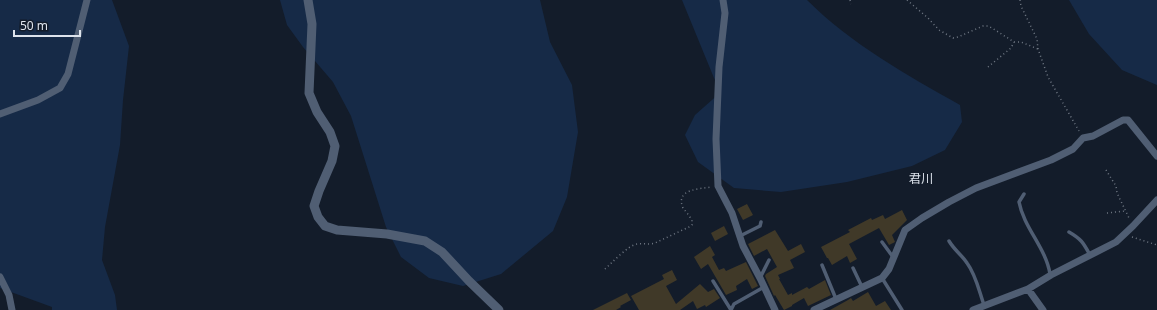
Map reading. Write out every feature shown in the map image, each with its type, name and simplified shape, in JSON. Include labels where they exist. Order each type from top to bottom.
[{"type":"street","points":[[0,114],[38,100],[60,88],[68,74],[87,0]]},
{"type":"street","points":[[308,0],[312,24],[309,93],[317,112],[330,132],[335,146],[332,161],[321,185],[314,206],[318,217],[325,226],[337,230],[386,234],[425,241],[442,252],[500,310]]},
{"type":"street","points":[[724,0],[725,13],[719,67],[716,139],[718,186],[732,213],[744,246],[775,310]]},
{"type":"street","points":[[814,310],[882,278],[889,269],[905,230],[922,218],[976,188],[1051,160],[1073,149],[1083,138],[1093,136],[1123,120],[1128,120],[1157,156]]},
{"type":"street","points":[[973,310],[1028,289],[1090,254],[1116,242],[1157,200]]},
{"type":"street","points":[[0,277],[9,295],[12,310]]},
{"type":"street","points":[[1028,289],[1043,310]]},
{"type":"lane","points":[[1024,194],[1019,202],[1021,210],[1043,254],[1051,275]]},
{"type":"lane","points":[[740,236],[760,226],[761,222]]},
{"type":"lane","points":[[1069,232],[1083,241],[1090,254]]},
{"type":"lane","points":[[949,241],[954,250],[970,268],[984,305]]},
{"type":"lane","points":[[882,242],[894,258]]},
{"type":"lane","points":[[760,278],[769,260]]},
{"type":"lane","points":[[822,266],[837,300]]},
{"type":"lane","points":[[853,268],[862,287]]},
{"type":"lane","points":[[882,278],[902,310]]},
{"type":"lane","points":[[713,281],[731,310]]},
{"type":"lane","points":[[731,310],[734,304],[764,287]]},
{"type":"path","points":[[850,0],[851,4]]},
{"type":"path","points":[[907,0],[946,35],[953,38],[983,26],[988,26],[1014,42],[1021,42],[1038,49]]},
{"type":"path","points":[[1020,0],[1021,6],[1037,40],[1038,49],[1048,77],[1083,138]]},
{"type":"path","points":[[988,67],[1011,48],[1014,42]]},
{"type":"path","points":[[1106,170],[1116,186],[1117,193],[1131,228],[1132,237],[1157,245]]},
{"type":"path","points":[[605,269],[632,245],[638,243],[655,243],[692,225],[692,221],[683,208],[683,195],[686,192],[718,186]]},
{"type":"path","points":[[1107,213],[1125,211]]},
{"type":"shaded area","points":[[0,0],[112,0],[129,46],[120,145],[105,227],[102,260],[115,295],[117,310],[52,310],[52,307],[0,288]]},
{"type":"shaded area","points":[[280,0],[540,0],[550,42],[572,85],[578,132],[567,197],[553,231],[501,274],[463,286],[429,278],[401,257],[386,227],[351,116],[333,82],[303,47],[287,25]]},
{"type":"shaded area","points":[[682,0],[807,0],[842,31],[861,45],[880,58],[960,105],[962,122],[945,150],[912,166],[847,182],[781,192],[734,188],[698,162],[685,135],[695,115],[721,92]]},
{"type":"shaded area","points":[[1069,0],[1157,0],[1157,85],[1122,70],[1089,34]]},
{"type":"building","points":[[747,204],[753,215],[743,220],[737,209]]},
{"type":"building","points":[[902,210],[907,220],[892,235],[895,242],[889,245],[879,228],[849,244],[857,259],[850,263],[847,256],[832,265],[821,247],[850,232],[848,230],[871,218],[872,220],[883,215],[885,219]]},
{"type":"building","points":[[724,226],[728,234],[715,241],[711,233]]},
{"type":"building","points":[[775,230],[788,251],[801,244],[805,252],[790,260],[794,268],[778,275],[788,295],[792,293],[792,295],[807,287],[809,289],[825,280],[831,295],[808,306],[804,298],[784,310],[775,295],[774,296],[765,276],[777,267],[767,249],[754,256],[748,244]]},
{"type":"building","points":[[710,246],[715,255],[712,257],[719,270],[724,268],[726,271],[746,262],[758,286],[752,289],[747,279],[736,286],[737,290],[726,295],[708,264],[701,269],[694,257]]},
{"type":"building","points":[[672,270],[677,280],[666,286],[676,304],[700,284],[708,292],[714,289],[720,298],[706,307],[705,305],[697,309],[693,301],[680,310],[639,310],[631,296],[664,279],[662,275]]},
{"type":"building","points":[[868,292],[876,306],[885,301],[891,310],[830,310],[851,298],[853,301]]},
{"type":"building","points":[[627,293],[631,300],[616,310],[593,310]]},
{"type":"district","name":"君川","points":[[921,178]]}]
